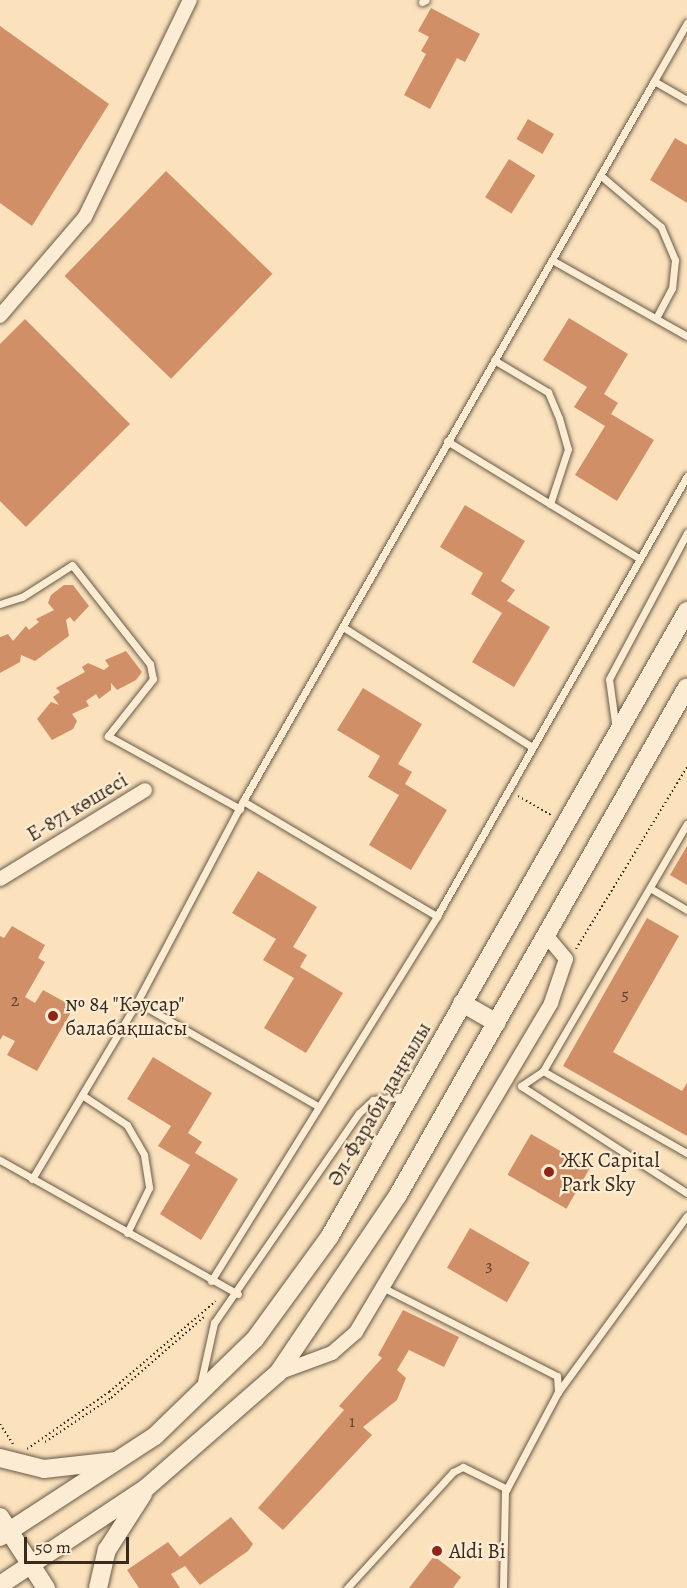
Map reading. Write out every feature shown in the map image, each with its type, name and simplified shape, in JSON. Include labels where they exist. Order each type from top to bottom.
[{"type":"main road","name":"Әл-Фараби даңғылы","points":[[3,1529],[118,1460],[198,1398],[255,1339],[330,1236],[687,611]]},
{"type":"main road","points":[[0,1585],[147,1488],[278,1373],[368,1243],[547,936],[687,687]]},
{"type":"main road","points":[[462,1003],[497,1023]]},
{"type":"main road","points":[[0,1458],[44,1469],[118,1460]]},
{"type":"main road","points":[[98,1588],[107,1550],[147,1488]]},
{"type":"main road","points":[[3,1529],[46,1588]]},
{"type":"street","points":[[0,316],[85,217],[190,0]]},
{"type":"street","name":"Е-871 көшесі","points":[[0,879],[145,790]]},
{"type":"street","points":[[278,1373],[332,1353],[356,1332],[508,1079],[563,971],[566,959],[547,936]]},
{"type":"street","points":[[508,1079],[521,1086]]},
{"type":"lane","points":[[32,1179],[137,1002],[241,805],[687,23]]},
{"type":"lane","points":[[654,81],[687,100]]},
{"type":"lane","points":[[600,176],[661,227],[675,260],[672,288],[656,318]]},
{"type":"lane","points":[[552,260],[687,336]]},
{"type":"lane","points":[[494,360],[548,392],[559,418],[568,449],[550,504]]},
{"type":"lane","points":[[447,441],[640,559]]},
{"type":"lane","points":[[211,1281],[437,916],[687,476]]},
{"type":"lane","points":[[616,734],[609,679],[687,533]]},
{"type":"lane","points":[[0,604],[22,597],[72,565],[150,664],[153,679],[108,736],[241,805],[437,916]]},
{"type":"lane","points":[[343,627],[532,747]]},
{"type":"lane","points":[[687,824],[543,1071],[521,1086],[687,1193]]},
{"type":"lane","points":[[650,888],[687,910]]},
{"type":"lane","points":[[137,1002],[318,1106]]},
{"type":"lane","points":[[543,1071],[687,1153]]},
{"type":"lane","points":[[82,1095],[127,1125],[144,1155],[149,1188],[127,1233]]},
{"type":"lane","points":[[198,1398],[204,1350],[214,1323],[359,1113],[373,1100],[409,1096]]},
{"type":"lane","points":[[0,1160],[235,1295]]},
{"type":"lane","points":[[503,1588],[507,1489],[558,1392],[687,1216]]},
{"type":"lane","points":[[382,1287],[557,1376],[558,1392]]},
{"type":"lane","points":[[346,1588],[453,1472],[463,1467],[507,1489]]},
{"type":"path","points":[[563,971],[687,767]]},
{"type":"path","points":[[45,1442],[111,1398],[172,1342],[235,1295]]},
{"type":"path","points":[[19,1454],[109,1392],[235,1295]]},
{"type":"building","points":[[431,8],[480,34],[465,62],[457,58],[430,109],[404,95],[426,54],[421,51],[429,37],[418,31]]},
{"type":"building","points":[[0,26],[109,104],[32,226],[0,203]]},
{"type":"building","points":[[528,119],[554,134],[542,154],[516,139]]},
{"type":"building","points":[[675,138],[687,145],[687,203],[650,180]]},
{"type":"building","points":[[509,159],[535,175],[511,214],[485,197]]},
{"type":"building","points":[[166,171],[272,274],[171,379],[65,276]]},
{"type":"building","points":[[569,318],[628,354],[604,394],[618,403],[611,414],[654,440],[617,501],[575,475],[605,426],[574,407],[587,387],[543,360]]},
{"type":"building","points":[[25,319],[130,424],[26,527],[0,501],[0,344]]},
{"type":"building","points":[[465,505],[525,541],[501,581],[515,590],[507,601],[550,627],[514,687],[472,662],[502,613],[471,594],[483,573],[440,547]]},
{"type":"building","points":[[64,585],[73,585],[89,606],[74,622],[70,617],[66,620],[69,636],[35,661],[21,655],[20,662],[0,673],[0,637],[8,634],[13,641],[26,626],[29,630],[39,622],[36,619],[54,610],[48,603],[51,595]]},
{"type":"building","points":[[126,651],[142,672],[136,680],[117,690],[111,683],[111,690],[99,699],[96,694],[86,701],[89,706],[72,714],[77,721],[73,729],[52,740],[37,719],[51,702],[59,705],[53,697],[60,692],[56,688],[85,672],[82,667],[88,663],[104,670],[109,666],[105,660]]},
{"type":"building","points":[[363,688],[422,724],[398,764],[412,772],[405,784],[447,810],[411,870],[369,845],[399,795],[368,777],[380,756],[337,730]]},
{"type":"building","points":[[687,846],[687,885],[670,875]]},
{"type":"building","points":[[258,871],[317,907],[293,947],[307,955],[300,967],[343,993],[306,1053],[264,1028],[294,978],[263,960],[276,939],[232,913]]},
{"type":"building","points":[[647,918],[679,936],[613,1052],[682,1091],[687,1083],[687,1136],[563,1066]]},
{"type":"building","points":[[12,926],[45,945],[38,958],[45,962],[25,997],[35,1003],[43,990],[74,1007],[37,1071],[7,1055],[15,1041],[3,1035],[0,1040],[0,936],[4,938]]},
{"type":"building","points":[[153,1057],[212,1093],[188,1133],[202,1142],[195,1153],[238,1179],[201,1240],[160,1214],[190,1165],[158,1146],[171,1126],[127,1099]]},
{"type":"building","name":"ЖК Capital Park Sky","points":[[531,1134],[590,1168],[566,1209],[508,1175]]},
{"type":"building","points":[[470,1228],[530,1262],[507,1302],[447,1268]]},
{"type":"building","points":[[403,1310],[459,1337],[444,1367],[409,1350],[397,1370],[406,1378],[397,1400],[363,1427],[372,1435],[283,1530],[258,1508],[344,1410],[339,1406],[382,1358],[378,1355]]},
{"type":"building","points":[[231,1517],[253,1544],[248,1551],[200,1585],[185,1566],[171,1574],[180,1588],[139,1588],[127,1570],[168,1542],[180,1557]]},
{"type":"building","points":[[434,1556],[461,1577],[453,1588],[409,1588]]},
{"type":"place","name":"№ 84 \"Кәусар\" балабақшасы","points":[[53,1016]]},
{"type":"place","name":"ЖК Capital Park Sky","points":[[549,1172]]},
{"type":"place","name":"Aldi Bi","points":[[437,1551]]}]
